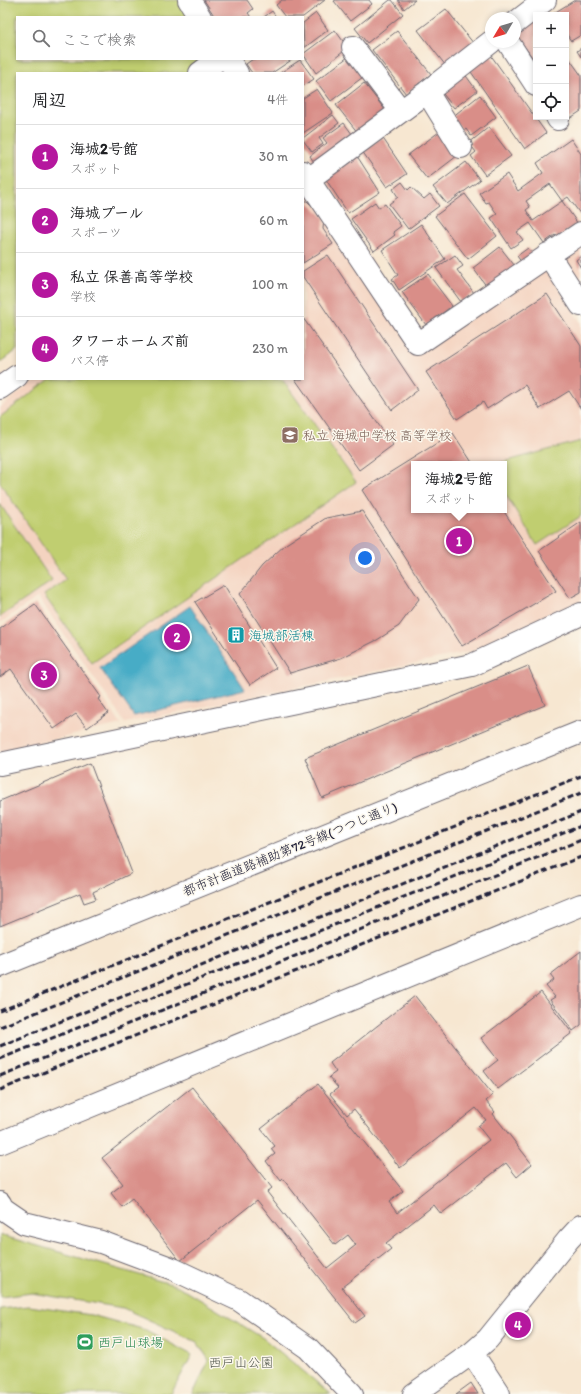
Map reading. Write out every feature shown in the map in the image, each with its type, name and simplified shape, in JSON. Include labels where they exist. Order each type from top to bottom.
[{"type":"street","points":[[189,0],[199,16]]},
{"type":"street","points":[[521,18],[545,0]]},
{"type":"street","points":[[353,47],[401,111]]},
{"type":"street","points":[[485,47],[401,111],[306,175],[418,344],[548,254],[581,233]]},
{"type":"street","points":[[512,48],[535,84]]},
{"type":"street","points":[[201,72],[218,60]]},
{"type":"street","points":[[229,60],[236,72]]},
{"type":"street","points":[[427,92],[461,148]]},
{"type":"street","points":[[548,254],[581,305]]},
{"type":"street","points":[[0,388],[16,377]]},
{"type":"street","points":[[0,764],[472,665],[581,614]]},
{"type":"street","name":"都市計画道路補助第72号線(つつじ通り)","points":[[0,966],[581,732]]},
{"type":"street","points":[[0,1143],[581,905]]},
{"type":"street","points":[[0,1203],[2,1208],[24,1223],[101,1242],[173,1269],[239,1300],[308,1348],[352,1394]]},
{"type":"street","points":[[414,1394],[472,1354],[488,1339],[581,1226]]},
{"type":"street","points":[[472,1354],[499,1394]]},
{"type":"shaded area","name":"私立 海城中学校 高等学校","points":[[304,185],[421,351],[546,269],[581,323],[581,602],[484,647],[469,652],[125,723],[38,597],[0,623],[0,407],[36,380],[304,380]]},
{"type":"shaded area","points":[[581,247],[581,286],[563,259]]},
{"type":"shaded area","points":[[36,602],[121,724],[0,752],[0,627]]},
{"type":"green space","points":[[0,0],[180,0],[191,16],[16,16],[16,60],[208,60],[193,72],[16,72],[16,351],[0,363]]},
{"type":"green space","points":[[49,380],[283,380],[356,482],[92,663],[44,595],[66,580],[0,483],[0,417]]},
{"type":"green space","points":[[581,441],[581,516],[537,545],[507,497],[507,461]]},
{"type":"green space","points":[[0,504],[52,581],[0,617]]},
{"type":"green space","name":"西戸山公園","points":[[0,1235],[178,1286],[263,1338],[331,1394],[193,1394],[209,1360],[197,1342],[123,1308],[32,1293],[0,1297]]},
{"type":"green space","name":"西戸山球場","points":[[29,1306],[91,1315],[146,1330],[192,1355],[171,1394],[0,1394],[0,1309]]},
{"type":"water","points":[[190,606],[245,689],[134,716],[100,668]]},
{"type":"building","points":[[204,0],[247,0],[253,9],[248,13],[250,16],[214,16]]},
{"type":"building","points":[[282,0],[325,0],[304,16],[284,16],[276,5]]},
{"type":"building","points":[[369,0],[372,4],[350,21],[334,1]]},
{"type":"building","points":[[390,0],[392,0],[403,14],[367,43],[355,28]]},
{"type":"building","points":[[398,0],[415,0],[404,9]]},
{"type":"building","points":[[575,0],[581,0],[581,35],[571,41],[569,38],[569,12],[556,12]]},
{"type":"building","points":[[446,9],[474,44],[446,66],[418,30]]},
{"type":"building","points":[[272,11],[275,16],[265,16]]},
{"type":"building","points":[[316,13],[328,30],[304,48],[304,22]]},
{"type":"building","points":[[533,20],[533,59],[521,42],[521,29]]},
{"type":"building","points":[[335,30],[348,48],[316,73],[304,53]]},
{"type":"building","points":[[397,31],[431,74],[406,94],[372,50]]},
{"type":"building","points":[[581,48],[581,57],[577,51]]},
{"type":"building","points":[[352,54],[367,74],[331,101],[316,81]]},
{"type":"building","points":[[490,54],[533,115],[533,120],[537,120],[546,133],[525,149],[469,69]]},
{"type":"building","points":[[569,58],[581,75],[581,111],[569,119]]},
{"type":"building","points":[[252,60],[292,60],[274,72],[251,72],[246,64]]},
{"type":"building","points":[[300,60],[314,79],[304,85],[304,72],[282,72]]},
{"type":"building","points":[[464,73],[477,91],[454,108],[440,90]]},
{"type":"building","points":[[364,83],[386,111],[358,133],[336,105]]},
{"type":"building","points":[[317,89],[333,113],[304,132],[304,97]]},
{"type":"building","points":[[480,95],[496,117],[471,136],[466,129],[463,131],[452,117]]},
{"type":"building","points":[[333,115],[339,123],[319,138],[323,144],[312,152],[304,141],[304,137]]},
{"type":"building","points":[[344,123],[355,138],[317,167],[310,156],[327,143],[323,138]]},
{"type":"building","points":[[489,127],[511,156],[485,175],[471,156],[476,152],[469,143]]},
{"type":"building","points":[[439,132],[457,156],[427,179],[408,155]]},
{"type":"building","points":[[382,137],[407,174],[387,187],[362,151]]},
{"type":"building","points":[[571,139],[581,154],[581,215],[568,197],[562,201],[578,224],[557,238],[555,235],[544,243],[530,223],[517,232],[523,240],[511,248],[491,218],[497,214],[489,202],[486,203],[479,193],[507,174],[518,191],[543,173],[537,163]],"holes":[[[550,184],[562,201],[533,221],[526,210],[530,207],[526,201]]]},
{"type":"building","points":[[357,156],[380,192],[348,213],[325,178]]},
{"type":"building","points":[[466,162],[480,180],[447,204],[433,187]]},
{"type":"building","points":[[402,182],[408,190],[411,187],[424,199],[430,194],[439,206],[408,229],[389,204],[398,197],[393,189]]},
{"type":"building","points":[[465,194],[497,236],[468,259],[435,216]]},
{"type":"building","points":[[304,201],[307,201],[324,218],[323,229],[333,244],[304,262]]},
{"type":"building","points":[[375,202],[379,208],[385,204],[401,226],[393,232],[395,235],[374,251],[351,219]]},
{"type":"building","points":[[421,224],[445,259],[399,290],[392,279],[398,275],[382,250]]},
{"type":"building","points":[[500,247],[518,270],[490,291],[473,268]]},
{"type":"building","points":[[528,248],[534,255],[522,263],[517,256]]},
{"type":"building","points":[[328,255],[418,390],[392,410],[304,278],[304,270]]},
{"type":"building","points":[[455,255],[463,266],[457,270],[474,293],[461,302],[436,268]]},
{"type":"building","points":[[581,256],[581,268],[576,260]]},
{"type":"building","points":[[428,274],[452,306],[426,325],[402,292]]},
{"type":"building","points":[[547,294],[581,346],[581,409],[569,391],[540,409],[525,385],[487,409],[483,402],[457,419],[426,372]]},
{"type":"building","points":[[304,319],[393,445],[359,470],[296,380],[304,380]]},
{"type":"building","points":[[453,433],[471,461],[411,461],[411,513],[505,513],[556,591],[462,646],[362,490]]},
{"type":"building","points":[[362,511],[419,599],[399,626],[377,640],[341,658],[290,673],[240,594],[262,566],[286,544],[326,518]]},
{"type":"building","points":[[581,522],[581,592],[570,598],[539,551]]},
{"type":"building","name":"海城部活棟","points":[[224,585],[276,668],[250,685],[195,602]]},
{"type":"building","points":[[35,604],[101,697],[98,699],[108,713],[87,728],[76,714],[54,729],[11,669],[0,677],[0,629]]},
{"type":"building","points":[[528,666],[545,705],[322,798],[305,758]]},
{"type":"building","points":[[90,763],[132,873],[93,892],[96,899],[84,903],[80,893],[0,926],[0,801]]},
{"type":"building","points":[[581,951],[581,1025],[573,1031],[550,1000],[555,997],[546,986],[554,980],[550,975]]},
{"type":"building","points":[[541,992],[572,1033],[498,1089],[484,1071],[498,1060],[481,1038]]},
{"type":"building","points":[[415,996],[493,1095],[486,1101],[495,1112],[493,1114],[532,1164],[517,1177],[506,1163],[441,1214],[434,1205],[386,1243],[391,1249],[342,1287],[365,1316],[355,1323],[257,1200],[180,1261],[132,1199],[122,1207],[111,1193],[123,1184],[102,1158],[192,1087],[272,1188],[267,1192],[327,1268],[356,1245],[348,1235],[335,1245],[283,1179],[281,1181],[266,1161],[275,1154],[271,1149],[275,1146],[261,1129],[318,1084],[403,1191],[389,1202],[397,1213],[489,1140],[478,1126],[486,1120],[476,1108],[400,1168],[354,1109],[347,1115],[330,1094],[338,1088],[329,1077],[336,1072],[330,1063]]},
{"type":"building","points":[[471,1383],[478,1394],[456,1394]]},
{"type":"railway","points":[[0,1011],[581,776]]},
{"type":"railway","points":[[0,1027],[581,793]]},
{"type":"railway","points":[[0,1046],[581,812]]},
{"type":"railway","points":[[0,1059],[581,826]]},
{"type":"railway","points":[[0,1076],[581,840]]},
{"type":"railway","points":[[0,1090],[581,857]]},
{"type":"place","name":"私立 海城中学校 高等学校","points":[[290,435]]},
{"type":"place","name":"海城2号館","points":[[459,541]]},
{"type":"place","name":"海城部活棟","points":[[236,635]]},
{"type":"place","name":"海城プール","points":[[177,637]]},
{"type":"place","name":"私立 保善高等学校","points":[[44,675]]},
{"type":"place","name":"タワーホームズ前","points":[[518,1325]]},
{"type":"place","name":"西戸山球場","points":[[85,1342]]}]
